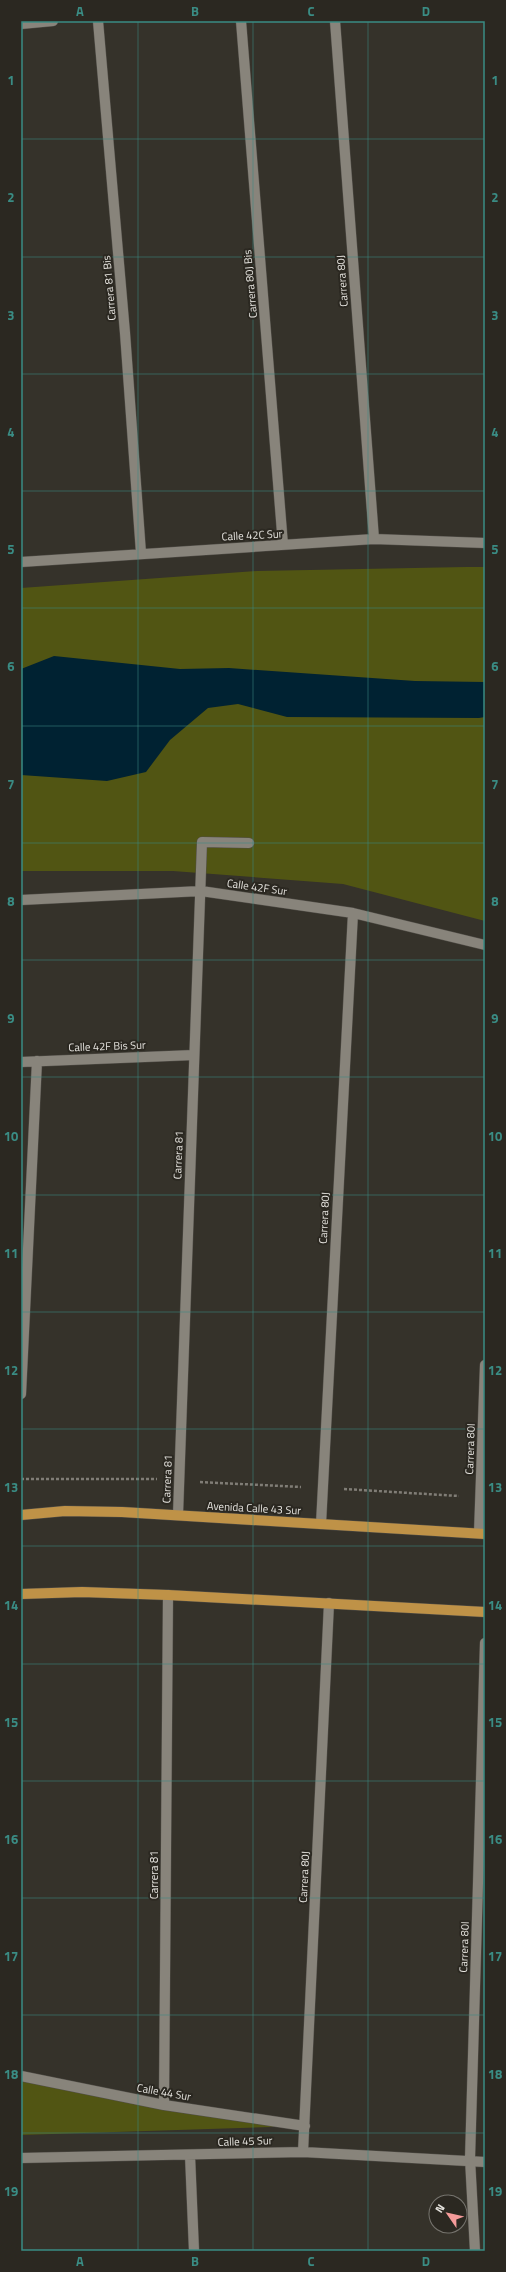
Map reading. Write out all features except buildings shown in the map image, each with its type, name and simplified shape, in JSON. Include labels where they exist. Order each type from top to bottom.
[{"type":"main road","name":"Avenida Calle 43 Sur","points":[[21,1515],[65,1511],[178,1515],[482,1534]]},
{"type":"main road","points":[[21,1594],[82,1592],[168,1595],[485,1612]]},
{"type":"street","points":[[21,24],[53,21]]},
{"type":"street","name":"Carrera 81 Bis","points":[[98,21],[125,332],[141,553]]},
{"type":"street","name":"Carrera 80J Bis","points":[[241,21],[283,545]]},
{"type":"street","name":"Carrera 80J","points":[[334,21],[374,539]]},
{"type":"street","name":"Calle 42C Sur","points":[[21,562],[374,539],[485,543]]},
{"type":"street","name":"Carrera 81","points":[[178,1515],[178,1480],[202,842],[249,843]]},
{"type":"street","name":"Calle 42F Sur","points":[[21,900],[201,891],[353,913],[485,945]]},
{"type":"street","name":"Carrera 80J","points":[[321,1524],[353,913]]},
{"type":"street","name":"Calle 42F Bis Sur","points":[[21,1062],[194,1055]]},
{"type":"street","points":[[21,1394],[36,1061]]},
{"type":"street","name":"Carrera 80I","points":[[482,1534],[480,1497],[485,1365]]},
{"type":"street","name":"Carrera 81","points":[[164,2105],[168,1595]]},
{"type":"street","name":"Carrera 80J","points":[[303,2152],[329,1603]]},
{"type":"street","name":"Carrera 80I","points":[[476,2251],[470,2160],[485,1643]]},
{"type":"street","name":"Calle 44 Sur","points":[[21,2076],[164,2105],[305,2126]]},
{"type":"street","name":"Calle 45 Sur","points":[[21,2158],[303,2152],[485,2162]]},
{"type":"street","points":[[190,2155],[194,2251]]},
{"type":"path","points":[[21,1479],[138,1478],[480,1497]]},
{"type":"shaded area","points":[[485,567],[485,921],[343,884],[173,871],[21,871],[21,588],[257,571]]},
{"type":"shaded area","points":[[21,2076],[305,2126],[21,2135]]},
{"type":"water","points":[[54,656],[180,669],[229,668],[415,681],[485,682],[485,717],[287,717],[238,704],[208,708],[170,740],[146,772],[107,781],[21,775],[21,669]]}]
